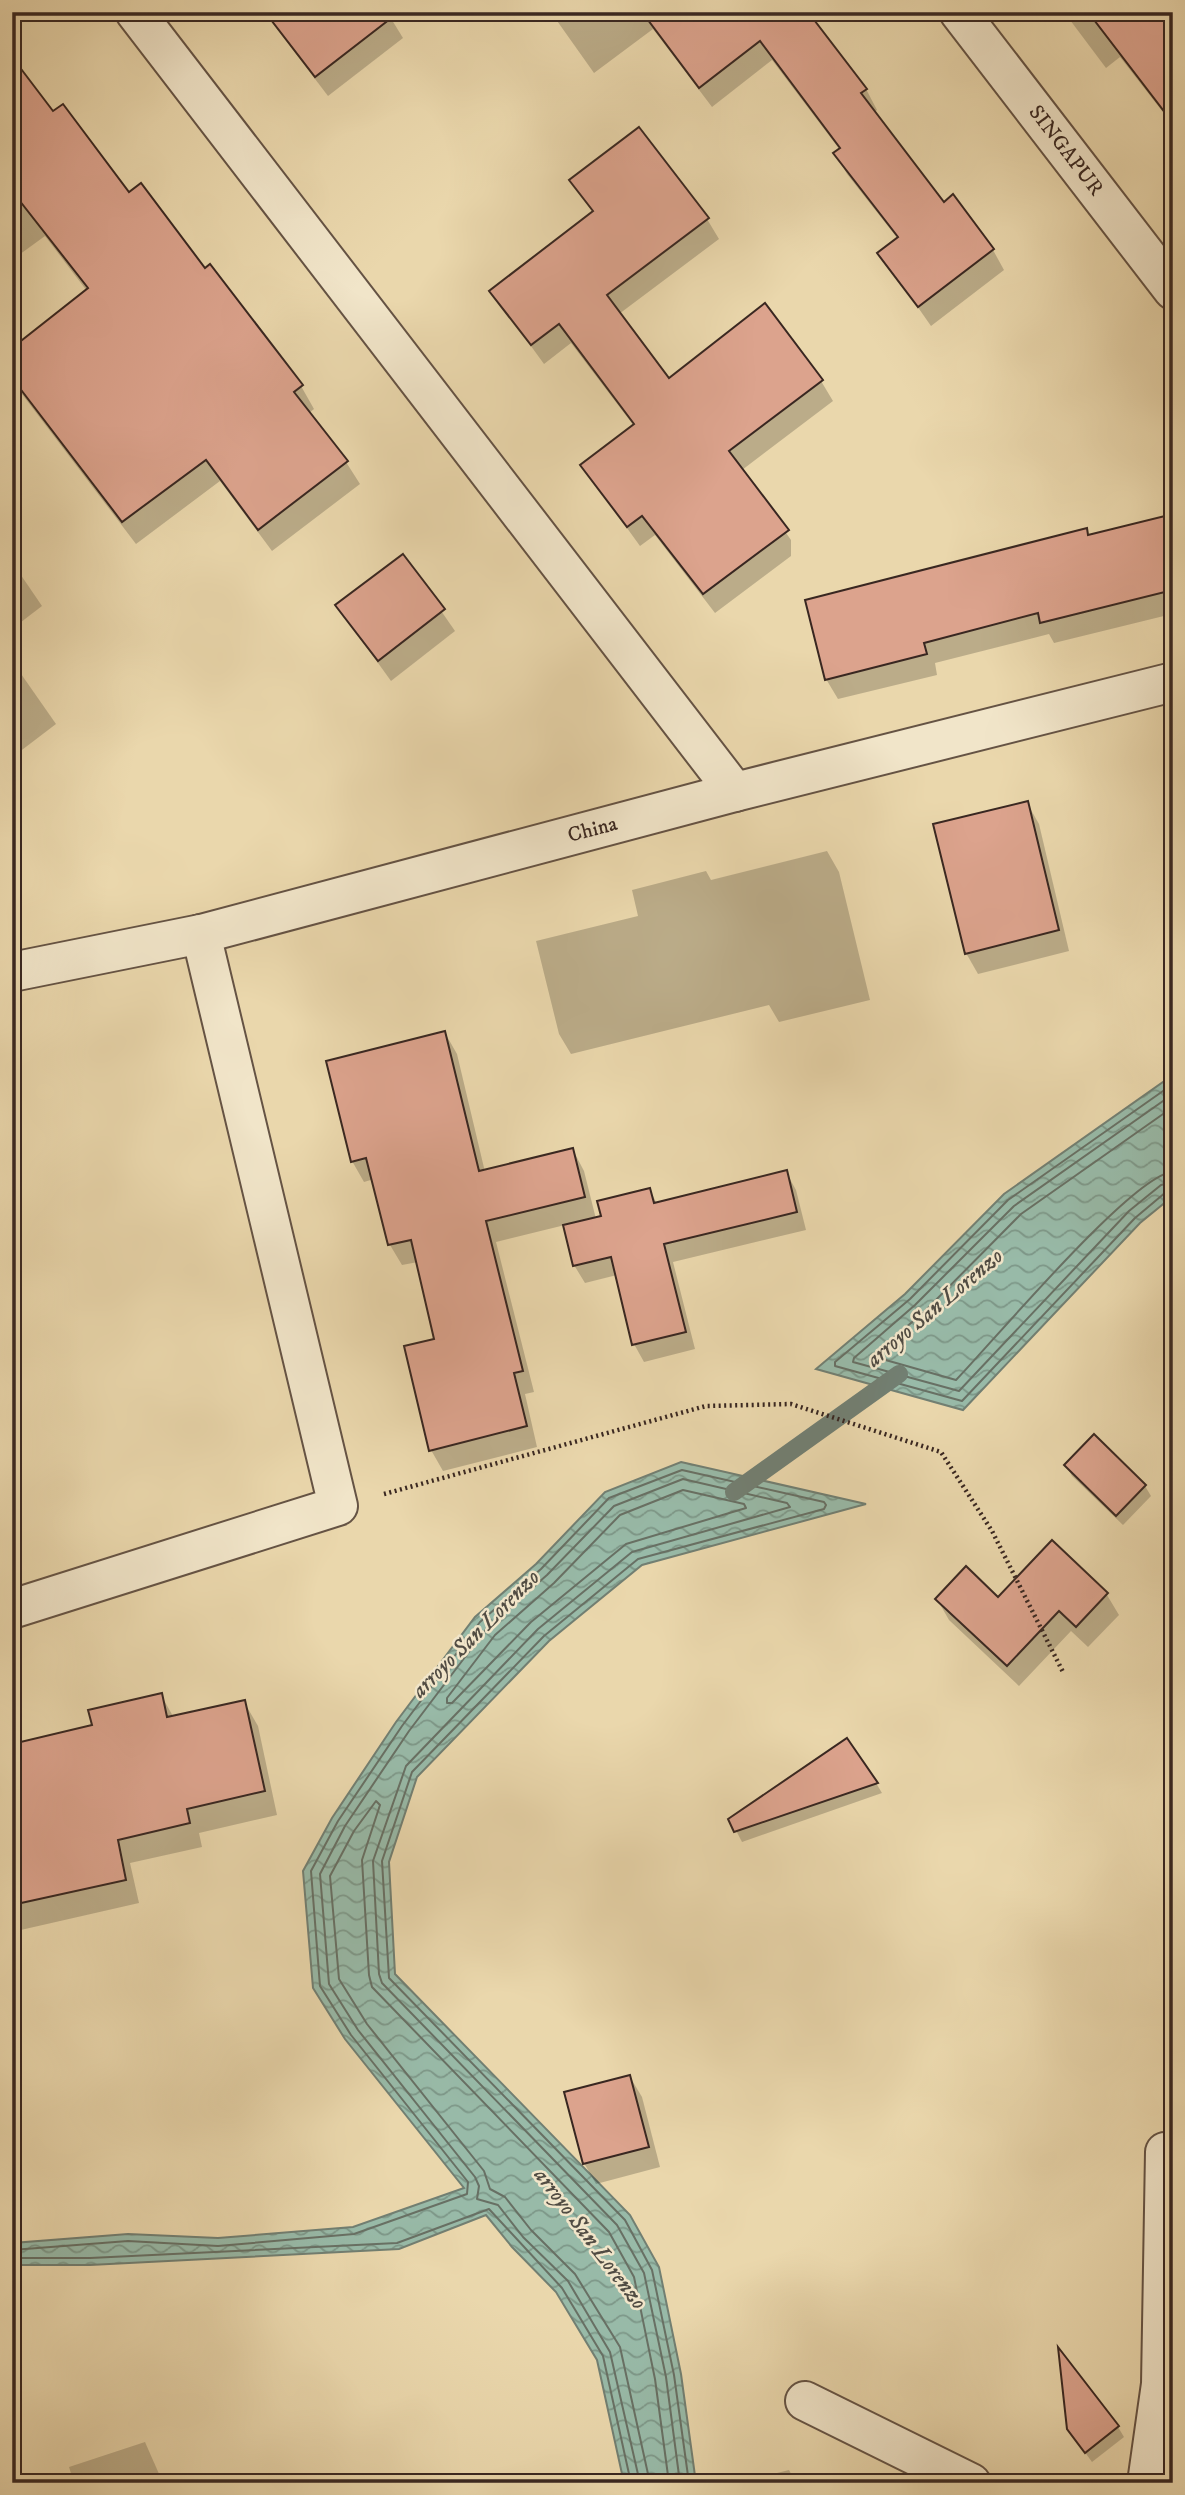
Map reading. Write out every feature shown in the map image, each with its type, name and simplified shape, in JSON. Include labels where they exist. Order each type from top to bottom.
[{"type":"street","points":[[135,12],[735,792]]},
{"type":"street","name":"SINGAPUR","points":[[959,12],[1173,290]]},
{"type":"street","name":"China","points":[[18,962],[201,934],[735,792],[1173,682]]},
{"type":"street","points":[[12,1609],[338,1506],[201,934]]},
{"type":"street","points":[[1147,2483],[1161,2384],[1165,2152]]},
{"type":"street","points":[[805,2401],[971,2483]]},
{"type":"path","points":[[338,1506],[706,1406],[791,1404],[941,1451],[992,1531],[1063,1672]]},
{"type":"water","points":[[1173,1075],[1173,1196],[1140,1223],[963,1410],[816,1369],[905,1294],[1004,1194]]},
{"type":"water","points":[[681,1462],[866,1504],[642,1565],[549,1641],[417,1777],[389,1862],[395,1974],[630,2215],[659,2267],[681,2374],[696,2483],[624,2483],[597,2360],[556,2292],[512,2247],[486,2215],[399,2249],[90,2265],[12,2265],[13,2243],[128,2234],[218,2238],[353,2227],[464,2188],[345,2039],[313,1988],[303,1871],[332,1818],[396,1722],[475,1617],[536,1564],[605,1492]]},
{"type":"building","points":[[265,12],[399,12],[315,77]]},
{"type":"building","points":[[642,12],[808,12],[867,89],[861,93],[944,202],[953,194],[994,249],[918,307],[877,253],[898,237],[833,153],[840,148],[760,41],[699,88]]},
{"type":"building","points":[[1088,12],[1173,12],[1173,123]]},
{"type":"building","points":[[12,57],[53,111],[63,104],[129,192],[141,183],[205,268],[210,264],[303,385],[294,392],[348,461],[258,530],[206,460],[122,522],[12,378],[12,348],[88,288],[12,191]]},
{"type":"building","points":[[639,127],[709,218],[607,295],[669,378],[765,303],[823,380],[729,451],[789,530],[703,594],[642,516],[627,527],[580,465],[634,424],[559,324],[531,345],[489,291],[593,211],[569,180]]},
{"type":"building","points":[[1173,514],[1173,590],[1040,623],[1038,613],[924,643],[927,654],[825,680],[805,600],[1087,528],[1088,535]]},
{"type":"building","points":[[403,554],[445,609],[378,661],[335,605]]},
{"type":"building","points":[[1028,801],[1059,930],[965,954],[933,824]]},
{"type":"building","points":[[445,1031],[479,1171],[573,1148],[585,1197],[486,1221],[523,1371],[514,1373],[527,1426],[429,1451],[404,1346],[434,1339],[411,1240],[388,1245],[366,1158],[351,1162],[326,1061]]},
{"type":"building","points":[[787,1170],[797,1212],[664,1244],[686,1332],[632,1345],[611,1257],[573,1266],[563,1225],[601,1216],[597,1201],[650,1188],[654,1203]]},
{"type":"building","points":[[1094,1434],[1146,1485],[1116,1516],[1064,1465]]},
{"type":"building","points":[[1052,1540],[1108,1593],[1076,1627],[1059,1611],[1007,1666],[935,1599],[966,1566],[998,1597]]},
{"type":"building","points":[[162,1693],[167,1717],[245,1700],[265,1791],[187,1809],[190,1823],[118,1840],[126,1880],[12,1905],[12,1744],[92,1725],[88,1710]]},
{"type":"building","points":[[847,1738],[878,1783],[734,1832],[728,1819]]},
{"type":"building","points":[[630,2075],[649,2147],[583,2164],[564,2092]]},
{"type":"building","points":[[1058,2347],[1119,2426],[1085,2453],[1067,2429]]},
{"type":"waterway","name":"arroyo San Lorenzo","points":[[734,1492],[899,1374]]}]
